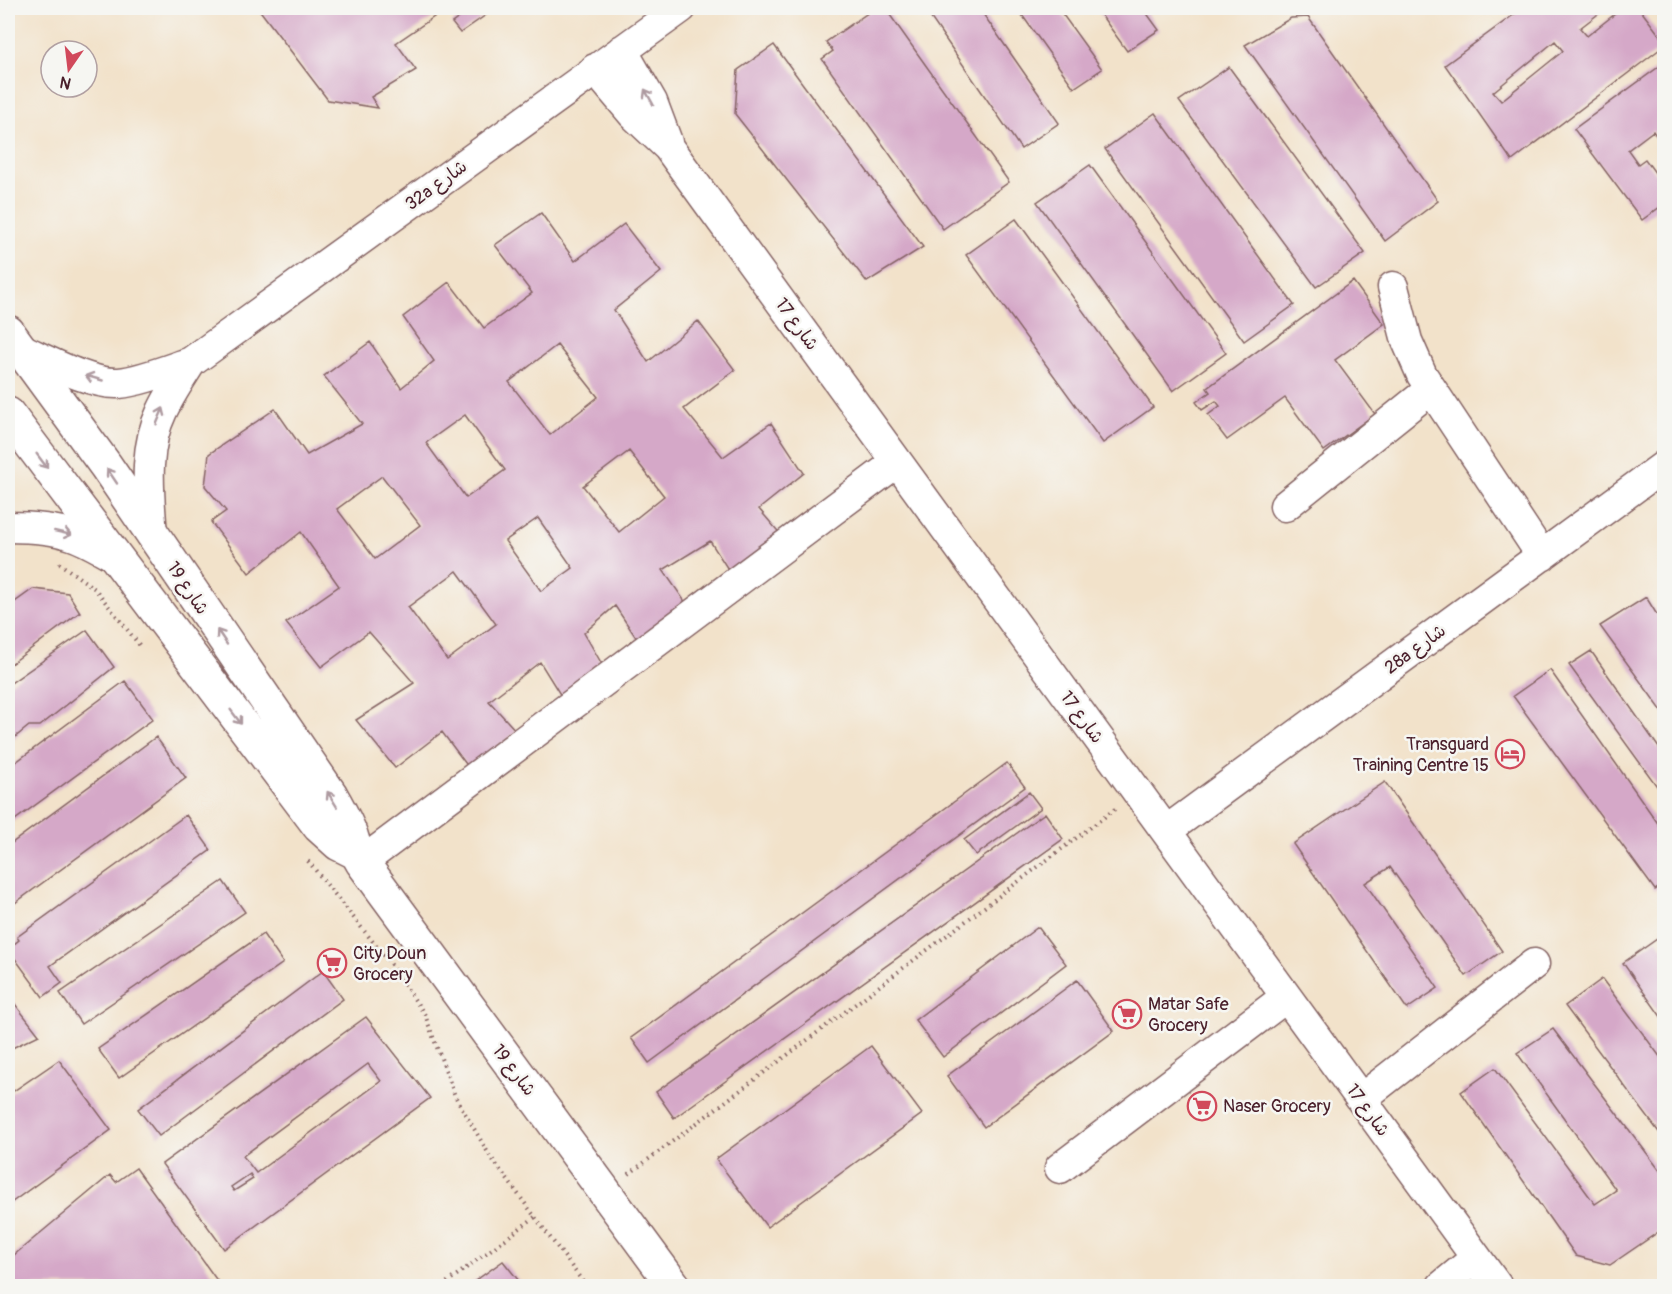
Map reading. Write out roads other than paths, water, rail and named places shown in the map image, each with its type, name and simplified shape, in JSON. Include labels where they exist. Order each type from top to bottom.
[{"type":"street","name":"32a شارع","points":[[13,340],[79,374],[107,382],[129,381],[191,362],[681,8]]},
{"type":"street","name":"شارع 17","points":[[622,50],[652,102],[668,147]]},
{"type":"street","name":"شارع 17","points":[[595,69],[633,114],[668,147],[1497,1287]]},
{"type":"street","points":[[1393,287],[1414,360],[1542,556]]},
{"type":"street","name":"شارع 19","points":[[13,340],[106,466],[331,795],[350,834],[358,857]]},
{"type":"street","name":"32a شارع","points":[[152,535],[148,477],[149,453],[154,429],[162,410],[191,362]]},
{"type":"street","points":[[1285,506],[1431,389]]},
{"type":"street","name":"شارع 19","points":[[8,414],[319,826],[358,857],[674,1287]]},
{"type":"street","points":[[358,857],[897,462]]},
{"type":"street","name":"28a شارع","points":[[1166,831],[1665,466]]},
{"type":"street","points":[[8,527],[24,527],[73,535],[114,556]]},
{"type":"street","points":[[1361,1099],[1534,964]]},
{"type":"street","points":[[1060,1168],[1286,997]]},
{"type":"street","points":[[1442,1287],[1476,1258]]},
{"type":"place","name":"Transguard Training Centre 15","points":[[1510,754]]},
{"type":"place","name":"City Doun Grocery","points":[[332,963]]},
{"type":"place","name":"Matar Safe Grocery","points":[[1127,1014]]},
{"type":"place","name":"Naser Grocery","points":[[1202,1106]]}]
